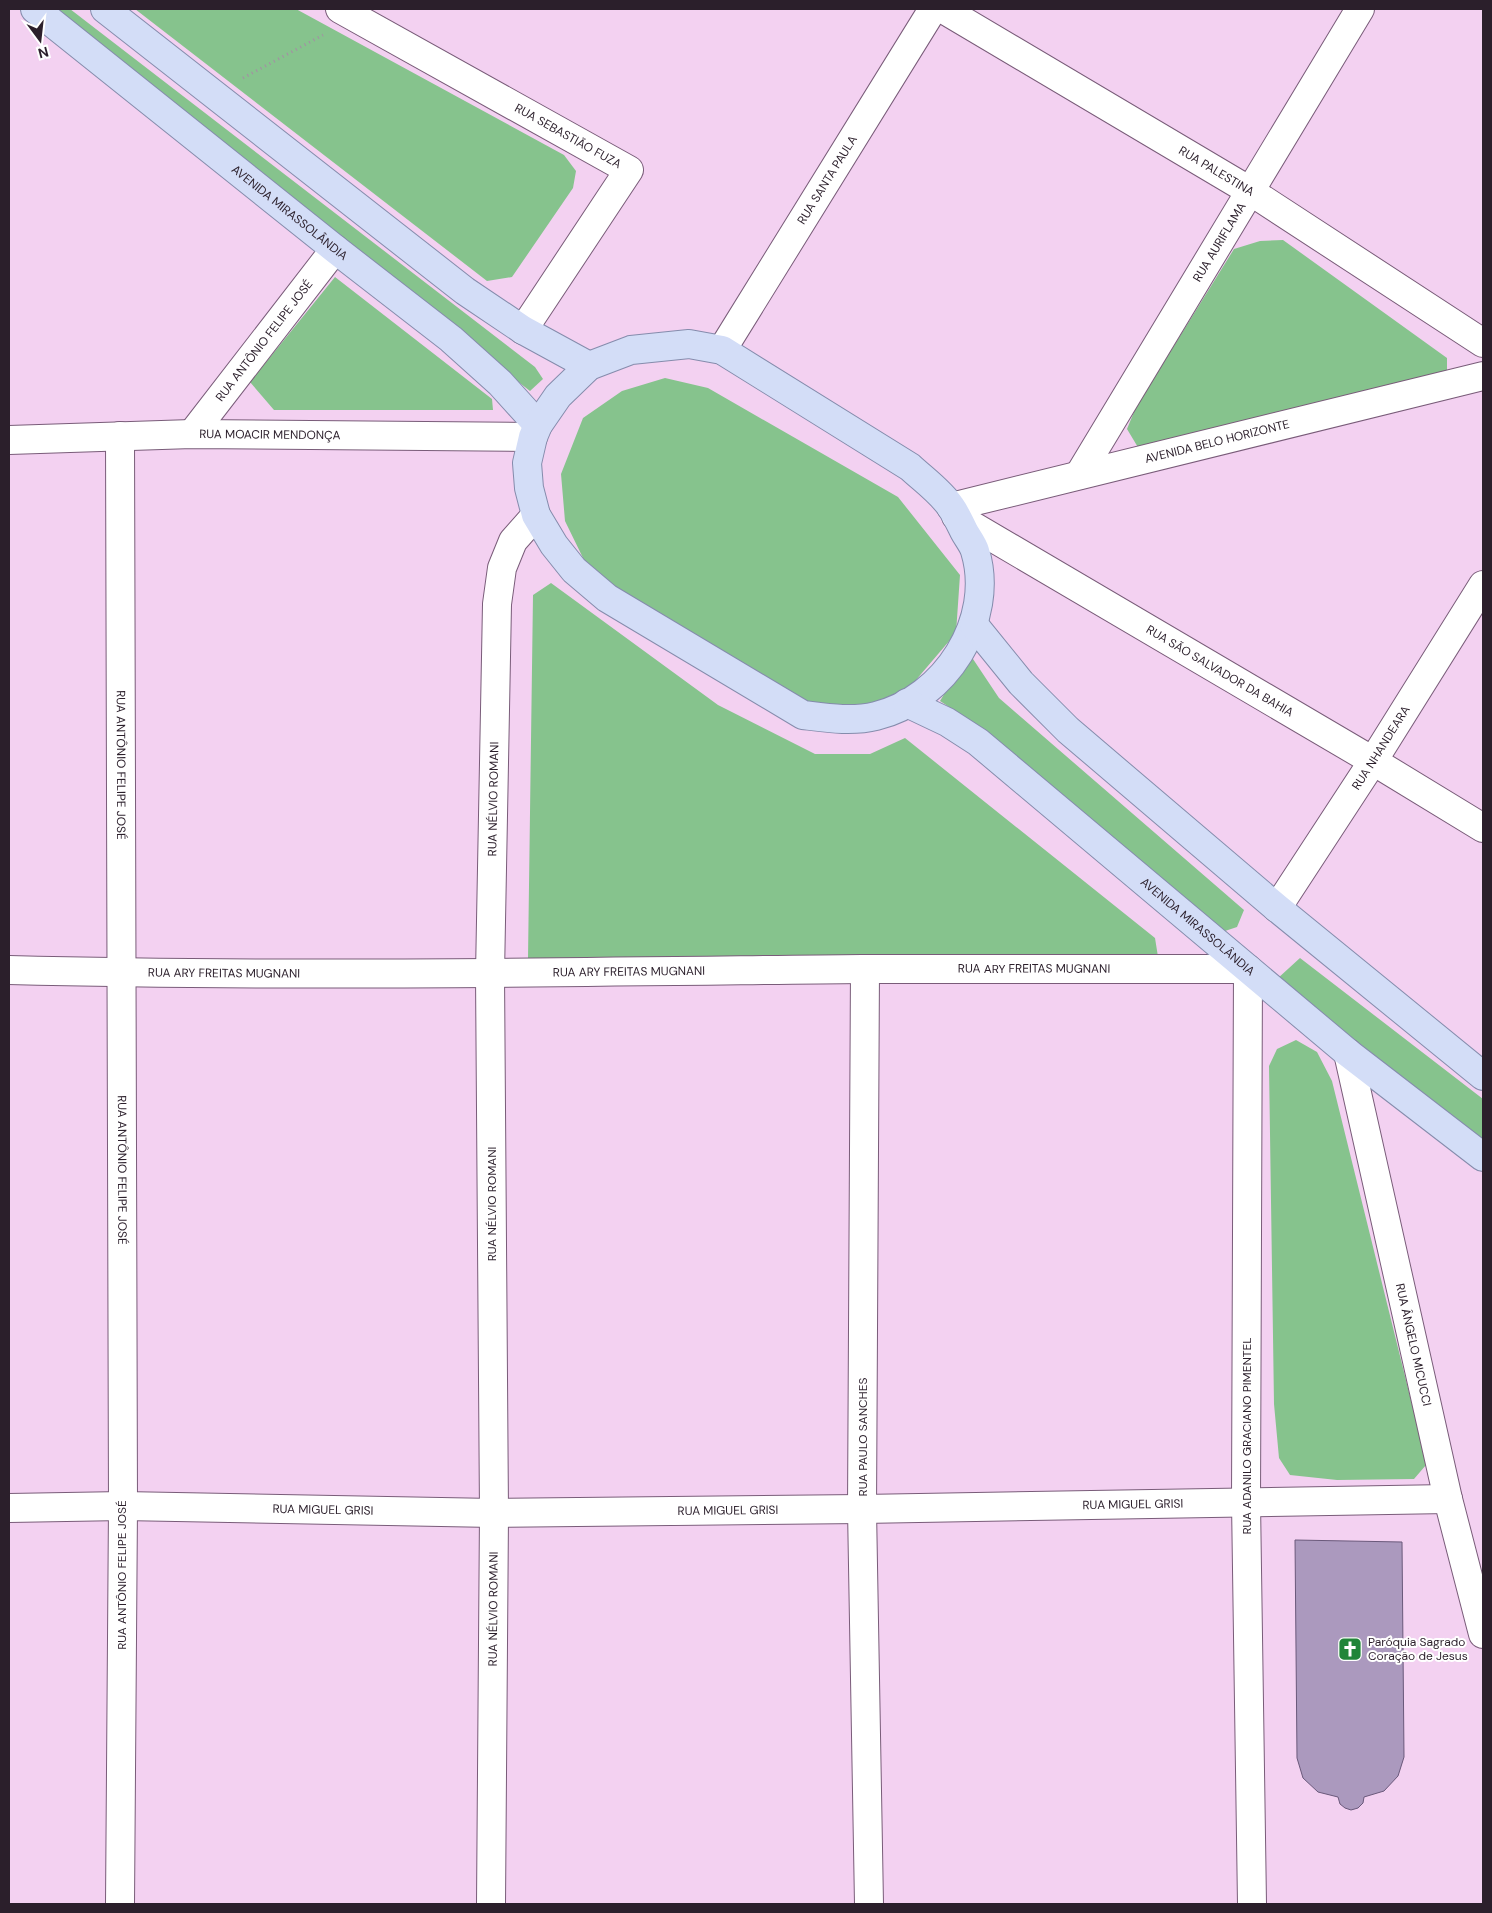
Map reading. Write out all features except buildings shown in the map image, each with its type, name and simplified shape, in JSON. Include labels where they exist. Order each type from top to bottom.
[{"type":"main road","name":"AVENIDA MIRASSOLÂNDIA","points":[[34,9],[334,249],[451,339],[500,383],[535,431]]},
{"type":"main road","points":[[105,9],[465,291],[523,330],[589,366]]},
{"type":"main road","points":[[689,344],[722,350],[910,467],[932,487],[953,511],[975,550],[981,590],[974,625],[956,659],[934,683],[907,703],[876,716],[839,719],[804,715],[607,598],[574,570],[554,545],[536,515],[529,488],[527,463],[535,431],[558,396],[589,366],[631,350],[662,346],[689,344]]},
{"type":"main road","points":[[974,625],[1021,684],[1068,730],[1277,908],[1483,1076]]},
{"type":"main road","name":"AVENIDA MIRASSOLÂNDIA","points":[[907,703],[947,722],[978,742],[1348,1053],[1483,1157]]},
{"type":"street","name":"RUA SANTA PAULA","points":[[722,350],[933,9]]},
{"type":"street","name":"RUA PALESTINA","points":[[943,9],[1250,191],[1483,342]]},
{"type":"street","name":"RUA AURIFLAMA","points":[[1079,475],[1360,9]]},
{"type":"street","name":"RUA SEBASTIÃO FUZA","points":[[348,13],[629,170],[523,330]]},
{"type":"street","name":"RUA ANTÔNIO FELIPE JOSÉ","points":[[192,434],[334,249]]},
{"type":"street","name":"AVENIDA BELO HORIZONTE","points":[[953,511],[1079,475],[1483,376]]},
{"type":"street","name":"RUA MOACIR MENDONÇA","points":[[9,440],[192,434],[535,431]]},
{"type":"street","name":"RUA ANTÔNIO FELIPE JOSÉ","points":[[120,436],[122,973],[120,1904]]},
{"type":"street","name":"RUA SÃO SALVADOR DA BAHIA","points":[[953,511],[1483,828]]},
{"type":"street","name":"RUA NÉLVIO ROMANI","points":[[491,1904],[494,1513],[490,974],[497,604],[502,568],[513,540],[536,515]]},
{"type":"street","name":"RUA NHANDEARA","points":[[1277,908],[1373,761],[1483,585]]},
{"type":"street","name":"RUA ARY FREITAS MUGNANI","points":[[9,970],[122,973],[490,974],[864,969],[1248,968]]},
{"type":"street","name":"RUA ADANILO GRACIANO PIMENTEL","points":[[1248,968],[1246,1502],[1252,1904]]},
{"type":"street","name":"RUA PAULO SANCHES","points":[[864,969],[862,1509],[869,1904]]},
{"type":"street","name":"RUA ÂNGELO MICUCCI","points":[[1348,1053],[1448,1499],[1483,1634]]},
{"type":"street","name":"RUA MIGUEL GRISI","points":[[9,1508],[122,1506],[494,1513],[1448,1499]]},
{"type":"path","points":[[214,94],[348,13]]},
{"type":"green space","points":[[43,9],[70,9],[535,367],[543,379],[530,391]]},
{"type":"green space","points":[[135,9],[296,9],[564,155],[576,171],[573,188],[512,277],[487,281]]},
{"type":"green space","points":[[1283,240],[1447,358],[1447,378],[1139,449],[1127,429],[1136,407],[1234,249],[1260,241]]},
{"type":"green space","points":[[335,277],[492,399],[493,410],[274,410],[250,382]]},
{"type":"green space","points":[[665,378],[708,388],[898,497],[960,575],[956,633],[904,694],[853,714],[798,704],[608,584],[584,560],[565,521],[561,474],[583,418],[622,391]]},
{"type":"green space","points":[[551,583],[718,705],[815,754],[870,754],[905,738],[1155,938],[1159,963],[1107,967],[528,958],[533,595]]},
{"type":"green space","points":[[969,653],[999,698],[1244,910],[1237,927],[1222,932],[971,721],[940,701]]},
{"type":"green space","points":[[1300,958],[1483,1099],[1483,1140],[1277,979]]},
{"type":"green space","points":[[1296,1040],[1317,1052],[1332,1081],[1423,1449],[1426,1465],[1414,1479],[1337,1480],[1290,1475],[1279,1458],[1274,1404],[1269,1066],[1277,1049]]},
{"type":"place","name":"Paróquia Sagrado Coração de Jesus","points":[[1350,1649]]}]
